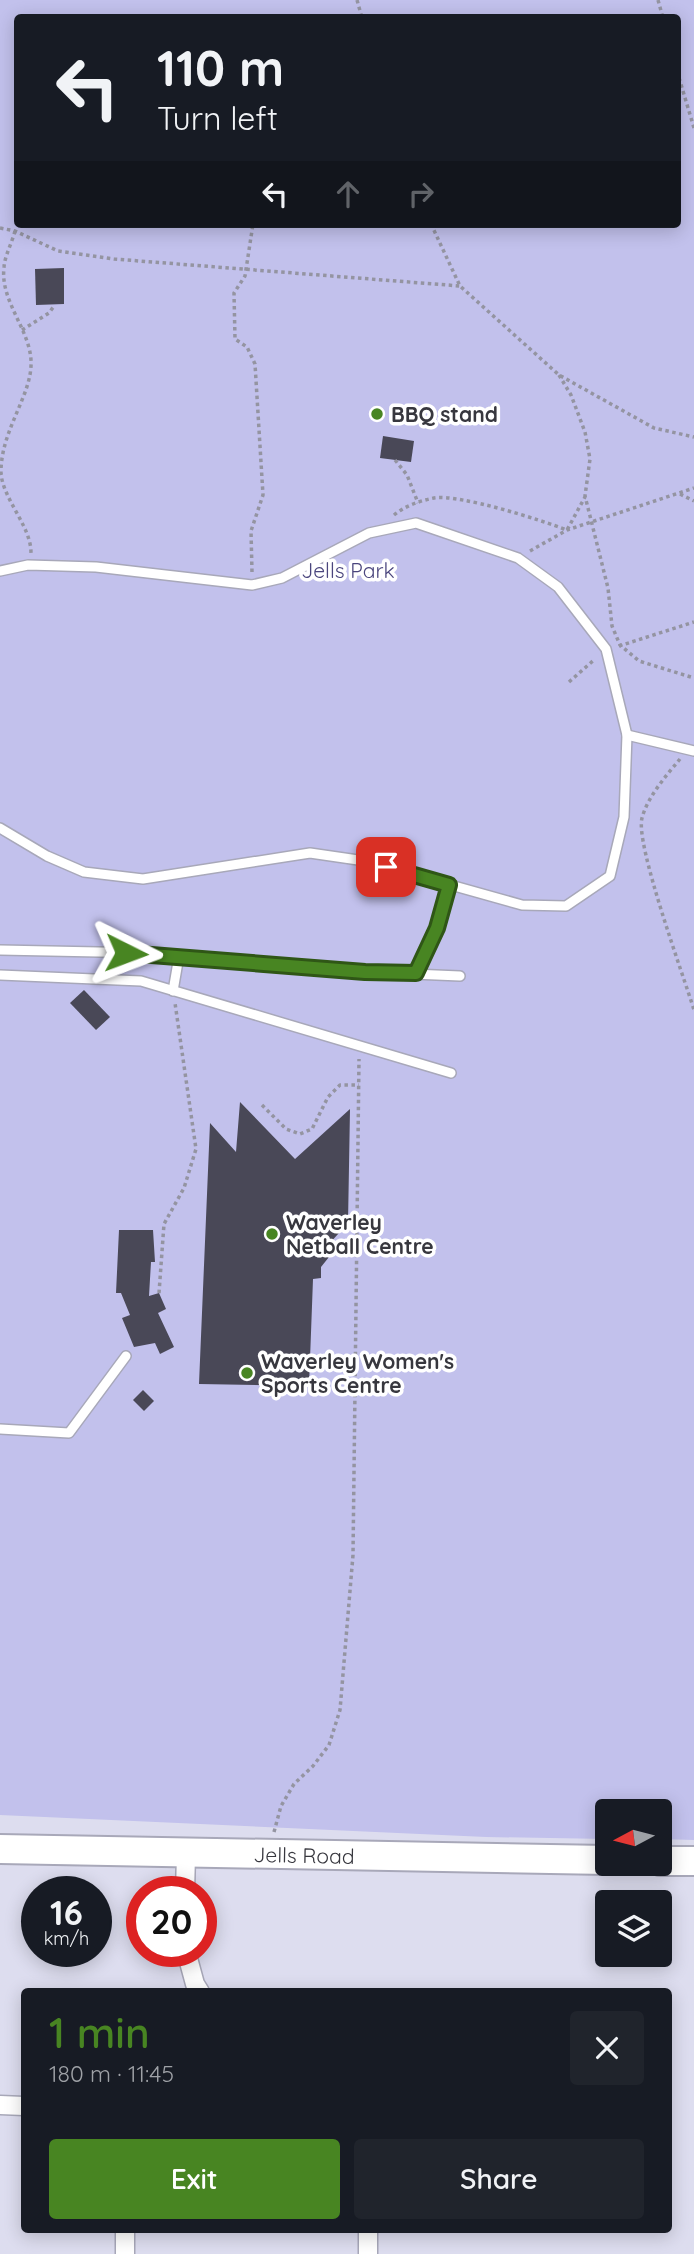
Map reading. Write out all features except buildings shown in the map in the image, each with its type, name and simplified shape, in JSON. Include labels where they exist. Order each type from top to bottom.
[{"type":"main road","name":"Jells Road","points":[[0,1849],[595,1860]]},
{"type":"main road","points":[[672,1861],[694,1861]]},
{"type":"street","points":[[186,1854],[186,1876]]},
{"type":"street","points":[[190,1967],[198,1988]]},
{"type":"street","points":[[0,2105],[21,2106]]},
{"type":"street","points":[[125,2233],[125,2254]]},
{"type":"street","points":[[368,2233],[368,2254]]},
{"type":"lane","points":[[0,571],[28,565],[96,567],[253,585],[282,578],[369,533],[416,523],[517,558],[558,587],[606,649],[627,735],[624,817],[610,876],[566,906],[522,905],[365,861],[310,853],[143,879],[84,872],[47,856],[0,828]]},
{"type":"lane","points":[[627,735],[690,751]]},
{"type":"lane","points":[[416,973],[437,928],[449,885]]},
{"type":"lane","points":[[0,950],[178,956],[365,972],[460,975]]},
{"type":"lane","points":[[173,991],[178,956]]},
{"type":"lane","points":[[0,975],[141,981],[451,1073]]},
{"type":"lane","points":[[0,1429],[69,1433],[126,1356]]},
{"type":"path","points":[[681,84],[694,128]]},
{"type":"path","points":[[0,228],[15,231],[58,251],[244,270],[460,286]]},
{"type":"path","points":[[252,228],[245,276],[234,293],[235,339],[247,347],[255,364],[262,495],[251,531],[253,585]]},
{"type":"path","points":[[433,228],[460,286],[559,376],[654,428],[694,437]]},
{"type":"path","points":[[15,231],[3,269],[8,303],[22,330],[31,360],[25,388],[6,427],[0,468],[3,489],[31,550],[28,565]]},
{"type":"path","points":[[22,330],[49,313],[54,306]]},
{"type":"path","points":[[559,376],[571,395],[585,432],[590,459],[585,496],[567,530]]},
{"type":"path","points":[[395,460],[407,475],[418,503]]},
{"type":"path","points":[[517,558],[567,530],[694,488]]},
{"type":"path","points":[[680,494],[694,501]]},
{"type":"path","points":[[585,496],[608,588],[612,626],[620,645],[639,661],[694,678]]},
{"type":"path","points":[[369,533],[404,507],[436,498],[533,517],[567,530]]},
{"type":"path","points":[[569,682],[606,649],[694,622]]},
{"type":"path","points":[[690,751],[660,783],[641,819],[645,855],[694,1010]]},
{"type":"path","points":[[159,1293],[164,1224],[184,1188],[196,1149],[173,991]]},
{"type":"path","points":[[273,1855],[274,1826],[281,1806],[294,1784],[313,1766],[329,1745],[340,1710],[353,1555],[360,1047]]},
{"type":"path","points":[[262,1105],[286,1129],[300,1134],[312,1129],[328,1097],[340,1085],[359,1085]]},
{"type":"green space","name":"Jells Park","points":[[0,0],[694,0],[694,1840],[672,1839],[672,1799],[595,1799],[595,1839],[486,1837],[0,1815]]},
{"type":"place","name":"BBQ stand","points":[[377,414]]},
{"type":"place","name":"Waverley Netball Centre","points":[[272,1234]]},
{"type":"place","name":"Waverley Women's Sports Centre","points":[[247,1373]]},
{"type":"route","points":[[126,953],[365,972],[416,973],[437,928],[449,885],[386,867]]}]
